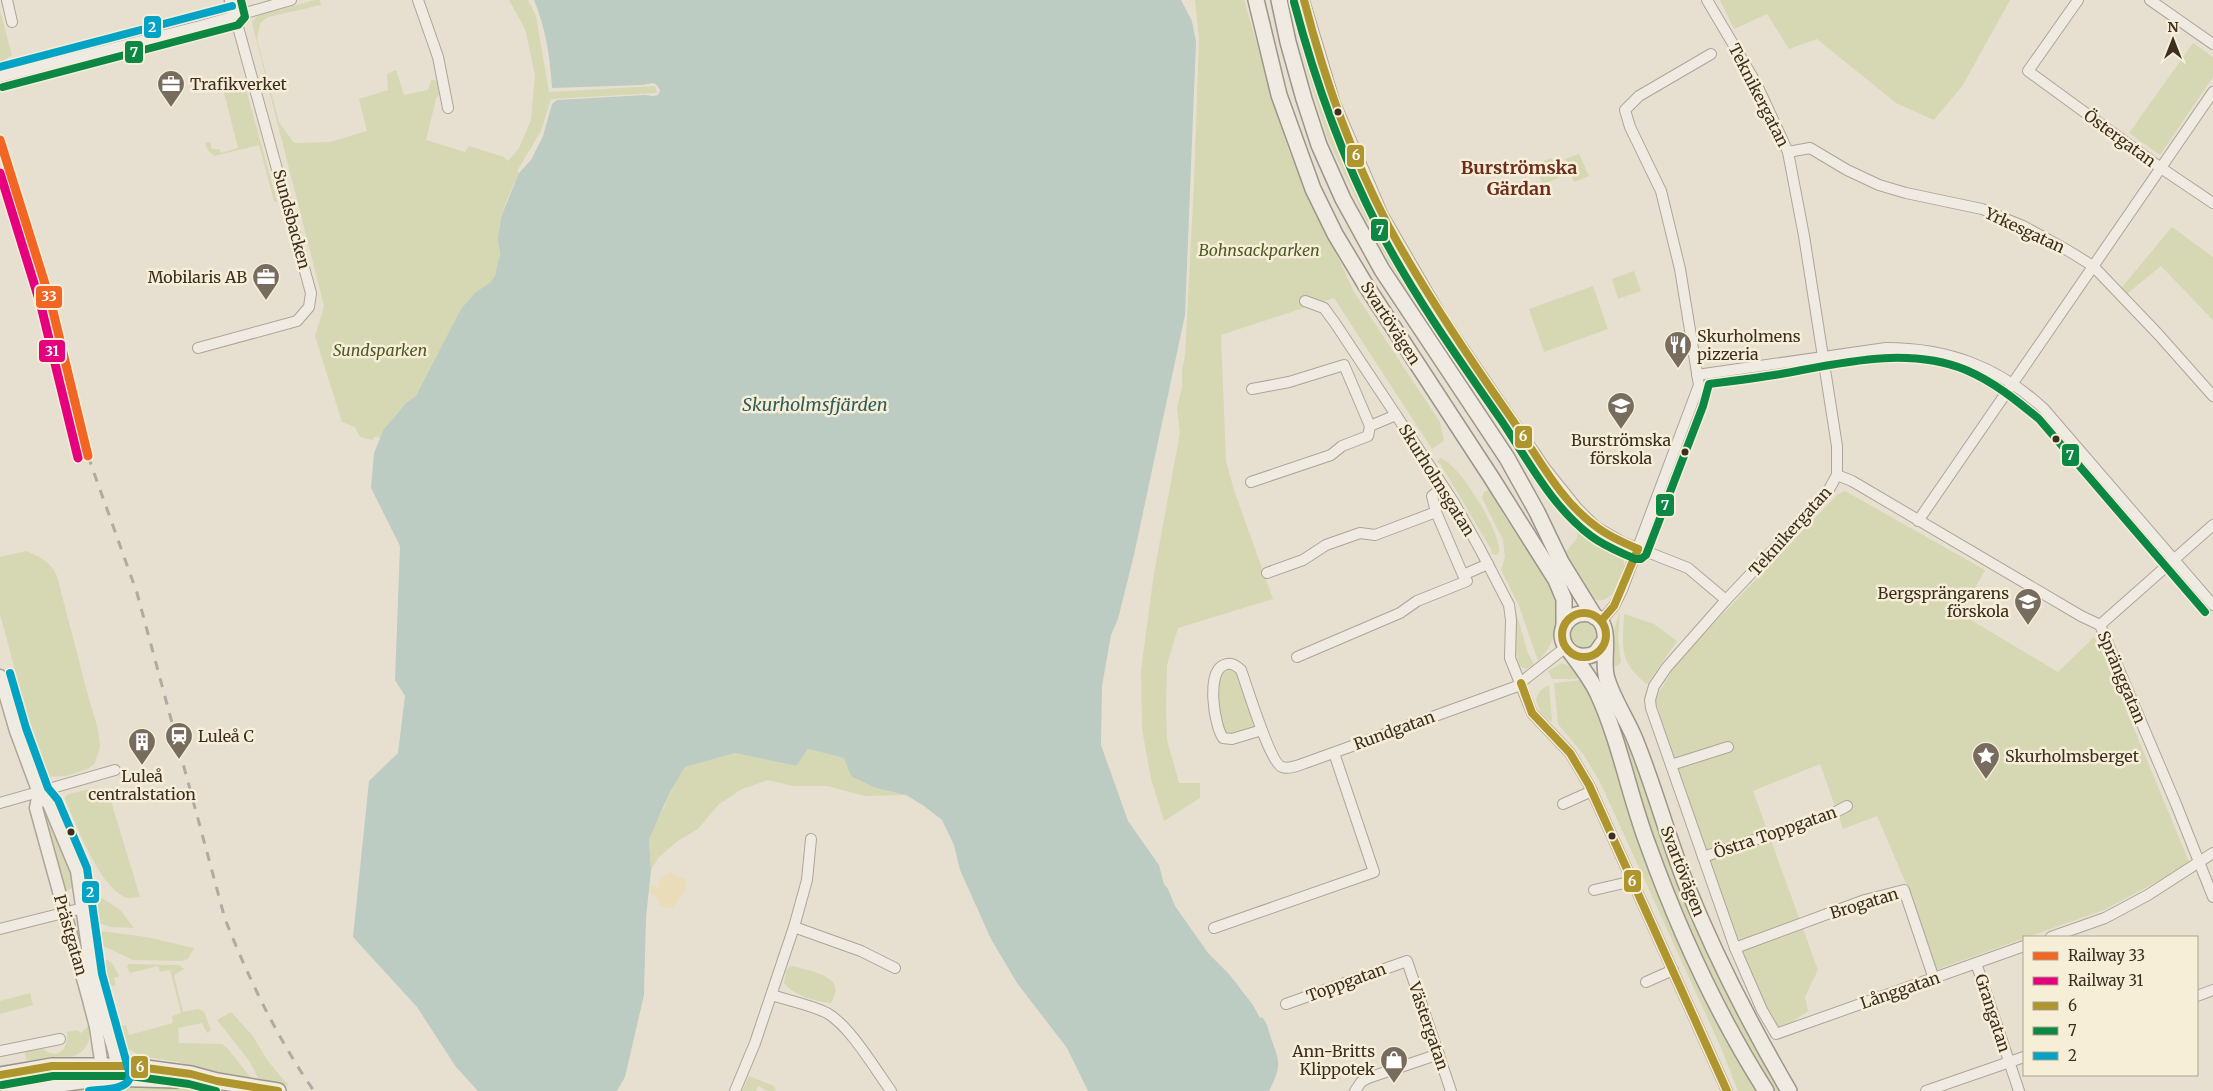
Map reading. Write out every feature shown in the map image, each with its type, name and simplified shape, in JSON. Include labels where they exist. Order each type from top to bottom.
[{"type":"main road","name":"Svartövägen","points":[[1256,0],[1279,96],[1313,189],[1335,234],[1365,284],[1556,580],[1564,599],[1564,626]]},
{"type":"main road","name":"Svartövägen","points":[[1279,0],[1304,100],[1319,145],[1343,199],[1382,270],[1507,458],[1537,512],[1561,562],[1598,619]]},
{"type":"main road","points":[[1577,614],[1586,614],[1598,619],[1605,630],[1605,640],[1600,650],[1592,656],[1580,657],[1568,650],[1562,638],[1564,626],[1570,618],[1577,614]]},
{"type":"main road","name":"Svartövägen","points":[[1605,640],[1606,678],[1643,758],[1686,883],[1736,997],[1789,1091]]},
{"type":"main road","name":"Svartövägen","points":[[1568,650],[1589,678],[1605,711],[1647,845],[1687,943],[1715,1002],[1748,1063],[1766,1091]]},
{"type":"main road","points":[[0,1075],[52,1066],[217,1081],[278,1091]]},
{"type":"main road","points":[[9,1091],[111,1071]]},
{"type":"street","points":[[7,0],[12,22]]},
{"type":"street","points":[[230,0],[235,16]]},
{"type":"street","points":[[0,77],[291,0]]},
{"type":"street","points":[[418,0],[438,57],[448,108]]},
{"type":"street","points":[[1304,0],[1335,103],[1383,215],[1427,293],[1544,468],[1576,508],[1591,523],[1612,538],[1688,568],[1726,600]]},
{"type":"street","name":"Teknikergatan","points":[[1707,0],[1756,83],[1788,152],[1837,446],[1838,475],[1819,502],[1726,600],[1667,666],[1656,682],[1650,700],[1651,708],[1735,948],[1762,1010],[1776,1034]]},
{"type":"street","name":"Östergatan","points":[[2078,0],[2028,72],[2213,203]]},
{"type":"street","points":[[2150,0],[2213,44]]},
{"type":"street","name":"Sundsbacken","points":[[198,348],[297,321],[309,307],[311,293],[235,16]]},
{"type":"street","points":[[1598,619],[1614,606],[1638,548],[1699,385],[1680,269],[1660,191],[1630,127],[1625,110],[1640,96],[1712,54]]},
{"type":"street","points":[[1918,521],[2213,92]]},
{"type":"street","name":"Yrkesgatan","points":[[1788,152],[1810,148],[1847,170],[1893,190],[1970,206],[2036,232],[2093,266],[2158,334],[2213,396]]},
{"type":"street","name":"Skurholmsgatan","points":[[1305,301],[1324,308],[1444,487],[1488,564],[1509,605],[1511,620],[1510,658],[1532,713],[1570,753],[1592,791],[1727,1091]]},
{"type":"street","points":[[1697,375],[1763,367],[1871,349],[1916,349],[1971,362],[1992,370],[2014,383],[2038,403],[2060,426],[2213,606]]},
{"type":"street","points":[[1251,482],[1331,456],[1342,446],[1368,436],[1370,426],[1344,365],[1289,382],[1252,389]]},
{"type":"street","points":[[1349,376],[1365,368]]},
{"type":"street","points":[[1370,426],[1396,415]]},
{"type":"street","name":"Spränggatan","points":[[1838,475],[1852,481],[2081,616],[2100,624],[2213,897]]},
{"type":"street","points":[[1297,657],[1400,613],[1417,601],[1467,581],[1436,512],[1432,496],[1444,487]]},
{"type":"street","points":[[1266,573],[1303,560],[1334,542],[1360,533],[1375,535],[1436,512]]},
{"type":"street","points":[[2100,624],[2213,526]]},
{"type":"street","points":[[1463,574],[1488,564]]},
{"type":"street","name":"Rundgatan","points":[[1262,730],[1232,739],[1223,738],[1216,719],[1213,680],[1218,668],[1222,665],[1232,664],[1241,670],[1271,755],[1280,766],[1290,767],[1334,753],[1521,684],[1568,650]]},
{"type":"street","name":"Prästgatan","points":[[0,676],[16,731],[38,793],[49,804],[77,871],[92,976],[111,1071]]},
{"type":"street","points":[[1671,765],[1728,747]]},
{"type":"street","points":[[1214,928],[1374,872],[1334,753]]},
{"type":"street","points":[[0,803],[115,770]]},
{"type":"street","points":[[1563,804],[1592,791]]},
{"type":"street","name":"Prästgatan","points":[[38,793],[36,808],[96,1027],[111,1071]]},
{"type":"street","name":"Östra Toppgatan","points":[[1702,856],[1832,814],[1847,806]]},
{"type":"street","points":[[735,1091],[755,1043],[794,927],[807,880],[811,839]]},
{"type":"street","points":[[2053,936],[2105,918],[2148,895],[2213,853]]},
{"type":"street","points":[[1594,890],[1633,881]]},
{"type":"street","name":"Brogatan","points":[[1735,948],[1865,900],[1904,890],[1934,979]]},
{"type":"street","points":[[0,929],[83,908]]},
{"type":"street","points":[[794,927],[861,951],[895,968]]},
{"type":"street","name":"Långgatan","points":[[1776,1034],[2023,946]]},
{"type":"street","name":"Toppgatan","points":[[1286,1004],[1407,961]]},
{"type":"street","name":"Västergatan","points":[[1407,961],[1451,1091]]},
{"type":"street","name":"Grangatan","points":[[1976,963],[2019,1091]]},
{"type":"street","points":[[1646,982],[1673,970]]},
{"type":"street","points":[[2198,996],[2213,990]]},
{"type":"street","points":[[772,994],[822,1011],[835,1018],[846,1029],[891,1091]]},
{"type":"street","points":[[0,1051],[60,1039]]},
{"type":"street","points":[[1355,1091],[1361,1082],[1368,1078],[1439,1054]]},
{"type":"street","points":[[1926,1091],[2023,1057]]},
{"type":"green space","name":"Sundsparken","points":[[320,0],[321,5],[268,17],[260,23],[257,40],[279,122],[294,143],[330,142],[367,131],[359,99],[388,90],[387,74],[396,70],[404,95],[428,90],[431,80],[442,81],[442,90],[436,99],[426,140],[465,152],[469,146],[504,157],[508,161],[519,148],[531,120],[535,75],[525,29],[509,0],[528,0],[536,16],[549,92],[655,86],[657,93],[551,99],[541,131],[517,171],[519,173],[503,211],[499,225],[499,259],[496,274],[489,284],[476,292],[416,396],[396,415],[381,439],[376,436],[372,440],[360,437],[355,427],[342,422],[315,336],[324,306],[252,22],[257,16]]},
{"type":"green space","name":"Bohnsackparken","points":[[1195,0],[1244,0],[1288,149],[1354,292],[1440,422],[1444,441],[1432,449],[1334,298],[1221,335],[1226,461],[1234,490],[1273,599],[1178,628],[1167,665],[1167,740],[1179,783],[1200,783],[1200,798],[1164,821],[1151,779],[1142,729],[1141,670],[1154,573],[1180,433],[1177,408],[1182,387],[1182,370],[1185,356],[1199,39]]},
{"type":"green space","points":[[1289,0],[1298,0],[1324,89],[1327,116],[1337,134],[1342,138],[1375,213],[1373,218],[1367,222],[1328,139],[1307,70]]},
{"type":"green space","points":[[1720,0],[2010,0],[1963,85],[1934,120],[1896,103],[1817,39],[1789,49],[1767,14],[1734,29]]},
{"type":"green space","points":[[0,11],[12,55],[0,63]]},
{"type":"green space","points":[[2193,43],[2213,57],[2213,77],[2160,155],[2129,133]]},
{"type":"green space","points":[[245,86],[277,202],[274,201],[259,145],[214,156],[207,149],[205,143],[210,142],[212,149],[219,149],[221,153],[238,148],[223,89]]},
{"type":"green space","points":[[1579,154],[1589,176],[1574,182],[1565,159]]},
{"type":"green space","points":[[1552,158],[1559,178],[1542,184],[1535,164]]},
{"type":"green space","points":[[2172,227],[2213,257],[2213,320],[2161,266],[2123,297],[2118,292]]},
{"type":"green space","points":[[1385,231],[1464,360],[1515,433],[1509,441],[1403,285],[1375,237]]},
{"type":"green space","points":[[1634,271],[1641,291],[1618,299],[1612,279]]},
{"type":"green space","points":[[1593,286],[1608,329],[1544,352],[1529,309]]},
{"type":"green space","points":[[1440,458],[1458,472],[1478,500],[1498,542],[1499,552],[1496,555],[1492,554],[1491,549],[1441,465],[1437,462]]},
{"type":"green space","points":[[1489,489],[1511,526],[1549,578],[1553,590],[1557,616],[1555,629],[1552,641],[1538,661],[1519,606],[1501,570],[1505,557],[1503,540],[1482,498],[1484,492]]},
{"type":"green space","points":[[1845,491],[1985,570],[1961,614],[2058,672],[2094,637],[2105,659],[2190,864],[2104,910],[2031,936],[2023,936],[2023,939],[1935,970],[1908,888],[1877,816],[1843,829],[1820,764],[1753,791],[1818,970],[1805,997],[1808,1011],[1776,1033],[1711,868],[1655,699],[1678,661],[1837,495]]},
{"type":"green space","points":[[1578,526],[1614,548],[1624,562],[1619,585],[1609,597],[1603,600],[1597,600],[1592,597],[1582,586],[1565,553],[1577,538]]},
{"type":"green space","points":[[26,551],[48,563],[57,576],[98,729],[100,747],[95,763],[88,769],[66,776],[49,777],[35,744],[0,614],[0,557]]},
{"type":"green space","points":[[1620,611],[1618,639],[1621,662],[1617,666],[1611,666],[1613,633]]},
{"type":"green space","points":[[1516,612],[1528,653],[1534,665],[1526,669],[1519,666],[1515,648]]},
{"type":"green space","points":[[1624,614],[1654,624],[1677,641],[1647,684],[1631,669],[1624,654]]},
{"type":"green space","points":[[1584,621],[1594,625],[1598,635],[1594,645],[1584,649],[1574,645],[1570,635],[1574,625]]},
{"type":"green space","points":[[1562,663],[1573,667],[1582,675],[1576,679],[1552,679],[1548,671]]},
{"type":"green space","points":[[1236,666],[1262,730],[1223,736],[1217,722],[1215,673]]},
{"type":"green space","points":[[1600,671],[1633,750],[1691,919],[1738,1017],[1781,1091],[1773,1091],[1745,1042],[1718,991],[1682,914],[1650,835],[1593,674]]},
{"type":"green space","points":[[1583,680],[1598,707],[1622,784],[1758,1091],[1738,1091],[1722,1050],[1601,784],[1584,755],[1558,724],[1554,683]]},
{"type":"green space","points":[[1549,685],[1552,722],[1541,712],[1536,698],[1541,690]]},
{"type":"green space","points":[[808,749],[844,758],[876,788],[906,795],[865,796],[827,786],[793,786],[768,780],[742,789],[718,805],[698,829],[679,840],[659,857],[651,870],[649,839],[653,826],[685,767],[735,753],[795,766]]},
{"type":"green space","points":[[94,788],[107,792],[111,801],[140,897],[129,898],[119,894],[109,884],[91,856],[65,799],[69,794]]},
{"type":"green space","points":[[47,811],[73,875],[74,888],[64,891],[42,813]]},
{"type":"green space","points":[[95,893],[120,910],[134,928],[111,927],[95,922],[92,896]]},
{"type":"green space","points":[[94,930],[146,937],[194,948],[188,959],[181,961],[133,960],[97,943]]},
{"type":"green space","points":[[107,960],[113,964],[119,976],[114,978],[116,985],[105,988],[115,1027],[126,1025],[129,1035],[173,1023],[172,1016],[181,1013],[170,970],[160,972],[158,966],[130,973],[127,967],[129,964],[179,965],[184,969],[174,975],[183,1012],[198,1009],[204,1012],[211,1030],[207,1033],[202,1023],[178,1028],[179,1043],[222,1044],[251,1078],[207,1072],[179,1062],[141,1056],[128,1049],[117,1038],[115,1028],[107,1016],[94,961]]},
{"type":"green space","points":[[794,966],[819,974],[832,981],[835,987],[835,994],[831,1003],[806,997],[793,991],[784,983],[786,971],[789,967]]},
{"type":"green space","points":[[30,993],[33,1005],[0,1014],[0,1001]]},
{"type":"green space","points":[[231,1012],[252,1035],[268,1061],[289,1086],[259,1080],[250,1062],[217,1020]]},
{"type":"green space","points":[[89,1025],[89,1038],[79,1054],[70,1058],[26,1060],[25,1053],[30,1049],[40,1048],[50,1053],[59,1053],[66,1045],[67,1032],[77,1030],[81,1033]]},
{"type":"green space","points":[[749,1076],[774,1086],[776,1091],[768,1091],[758,1086],[756,1091],[742,1091]]},
{"type":"green space","points":[[138,1081],[221,1086],[248,1091],[35,1091]]},
{"type":"sand","points":[[670,872],[685,880],[686,890],[673,907],[665,908],[660,905],[656,896],[649,893],[650,886],[658,888],[660,878]]},
{"type":"water","name":"Skurholmsfjärden","points":[[534,0],[1181,0],[1192,21],[1196,42],[1185,315],[1134,555],[1118,619],[1111,635],[1102,686],[1101,745],[1128,821],[1159,865],[1164,884],[1175,906],[1208,953],[1229,974],[1253,1005],[1260,1018],[1262,1017],[1266,1023],[1276,1051],[1278,1063],[1276,1075],[1269,1091],[1088,1091],[1067,1048],[1017,983],[991,939],[960,870],[954,845],[942,820],[906,795],[876,788],[851,776],[844,758],[808,749],[796,766],[735,753],[685,767],[670,792],[649,839],[651,870],[646,918],[644,995],[625,1077],[617,1091],[478,1091],[456,1067],[417,1007],[353,937],[369,781],[398,753],[405,696],[395,680],[400,546],[371,488],[374,453],[384,429],[406,403],[416,396],[461,309],[476,292],[491,282],[495,276],[500,255],[498,238],[501,217],[519,173],[531,160],[543,136],[552,104],[557,100],[653,96],[658,95],[660,90],[656,84],[652,83],[643,85],[552,88],[547,43]]},
{"type":"railway","points":[[88,456],[137,593],[225,919],[265,1008],[288,1050],[314,1091]]},
{"type":"rail line","name":"33","points":[[0,140],[51,303],[88,456]]},
{"type":"rail line","name":"31","points":[[0,173],[41,306],[78,458]]},
{"type":"transit line","name":"7","points":[[3,87],[238,25],[245,17],[241,0]]},
{"type":"transit line","name":"6","points":[[1304,0],[1320,58],[1362,172],[1389,227],[1416,274],[1460,344],[1548,474],[1571,504],[1598,528],[1638,549]]},
{"type":"transit line","name":"7","points":[[1294,2],[1330,118],[1353,174],[1393,254],[1437,326],[1541,482],[1564,511],[1596,540],[1635,559],[1641,559],[1646,555],[1703,406],[1709,384],[1874,359],[1921,359],[1944,363],[1966,370],[1986,380],[2039,419],[2205,612]]},
{"type":"transit line","name":"2","points":[[0,67],[232,6]]},
{"type":"transit line","name":"6","points":[[1601,621],[1614,606],[1638,549]]},
{"type":"transit line","name":"6","points":[[1584,613],[1596,617],[1602,623],[1606,635],[1602,647],[1596,653],[1584,657],[1572,653],[1566,647],[1562,635],[1566,623],[1572,617],[1584,613]]},
{"type":"transit line","name":"2","points":[[10,673],[26,728],[48,788],[58,800],[87,868],[102,974],[130,1075],[129,1080],[120,1087],[89,1091]]},
{"type":"transit line","name":"6","points":[[1521,683],[1532,713],[1570,753],[1589,785],[1727,1091]]},
{"type":"transit line","name":"6","points":[[0,1075],[52,1066],[131,1066],[191,1074],[217,1081],[278,1091]]},
{"type":"transit line","name":"7","points":[[2,1085],[53,1076],[130,1076],[189,1084],[216,1091]]},
{"type":"place","name":"Trafikverket","points":[[171,108]]},
{"type":"place","name":"Mobilaris AB","points":[[266,301]]},
{"type":"place","name":"Skurholmens pizzeria","points":[[1678,369]]},
{"type":"place","name":"Burströmska förskola","points":[[1621,430]]},
{"type":"place","name":"Bergsprängarens förskola","points":[[2028,626]]},
{"type":"place","name":"Luleå C","points":[[179,760]]},
{"type":"place","name":"Luleå centralstation","points":[[142,766]]},
{"type":"place","name":"Skurholmsberget","points":[[1986,780]]},
{"type":"place","name":"Ann-Britts Klippotek","points":[[1394,1084]]},
{"type":"district","name":"Burströmska Gärdan","points":[[1519,177]]}]
